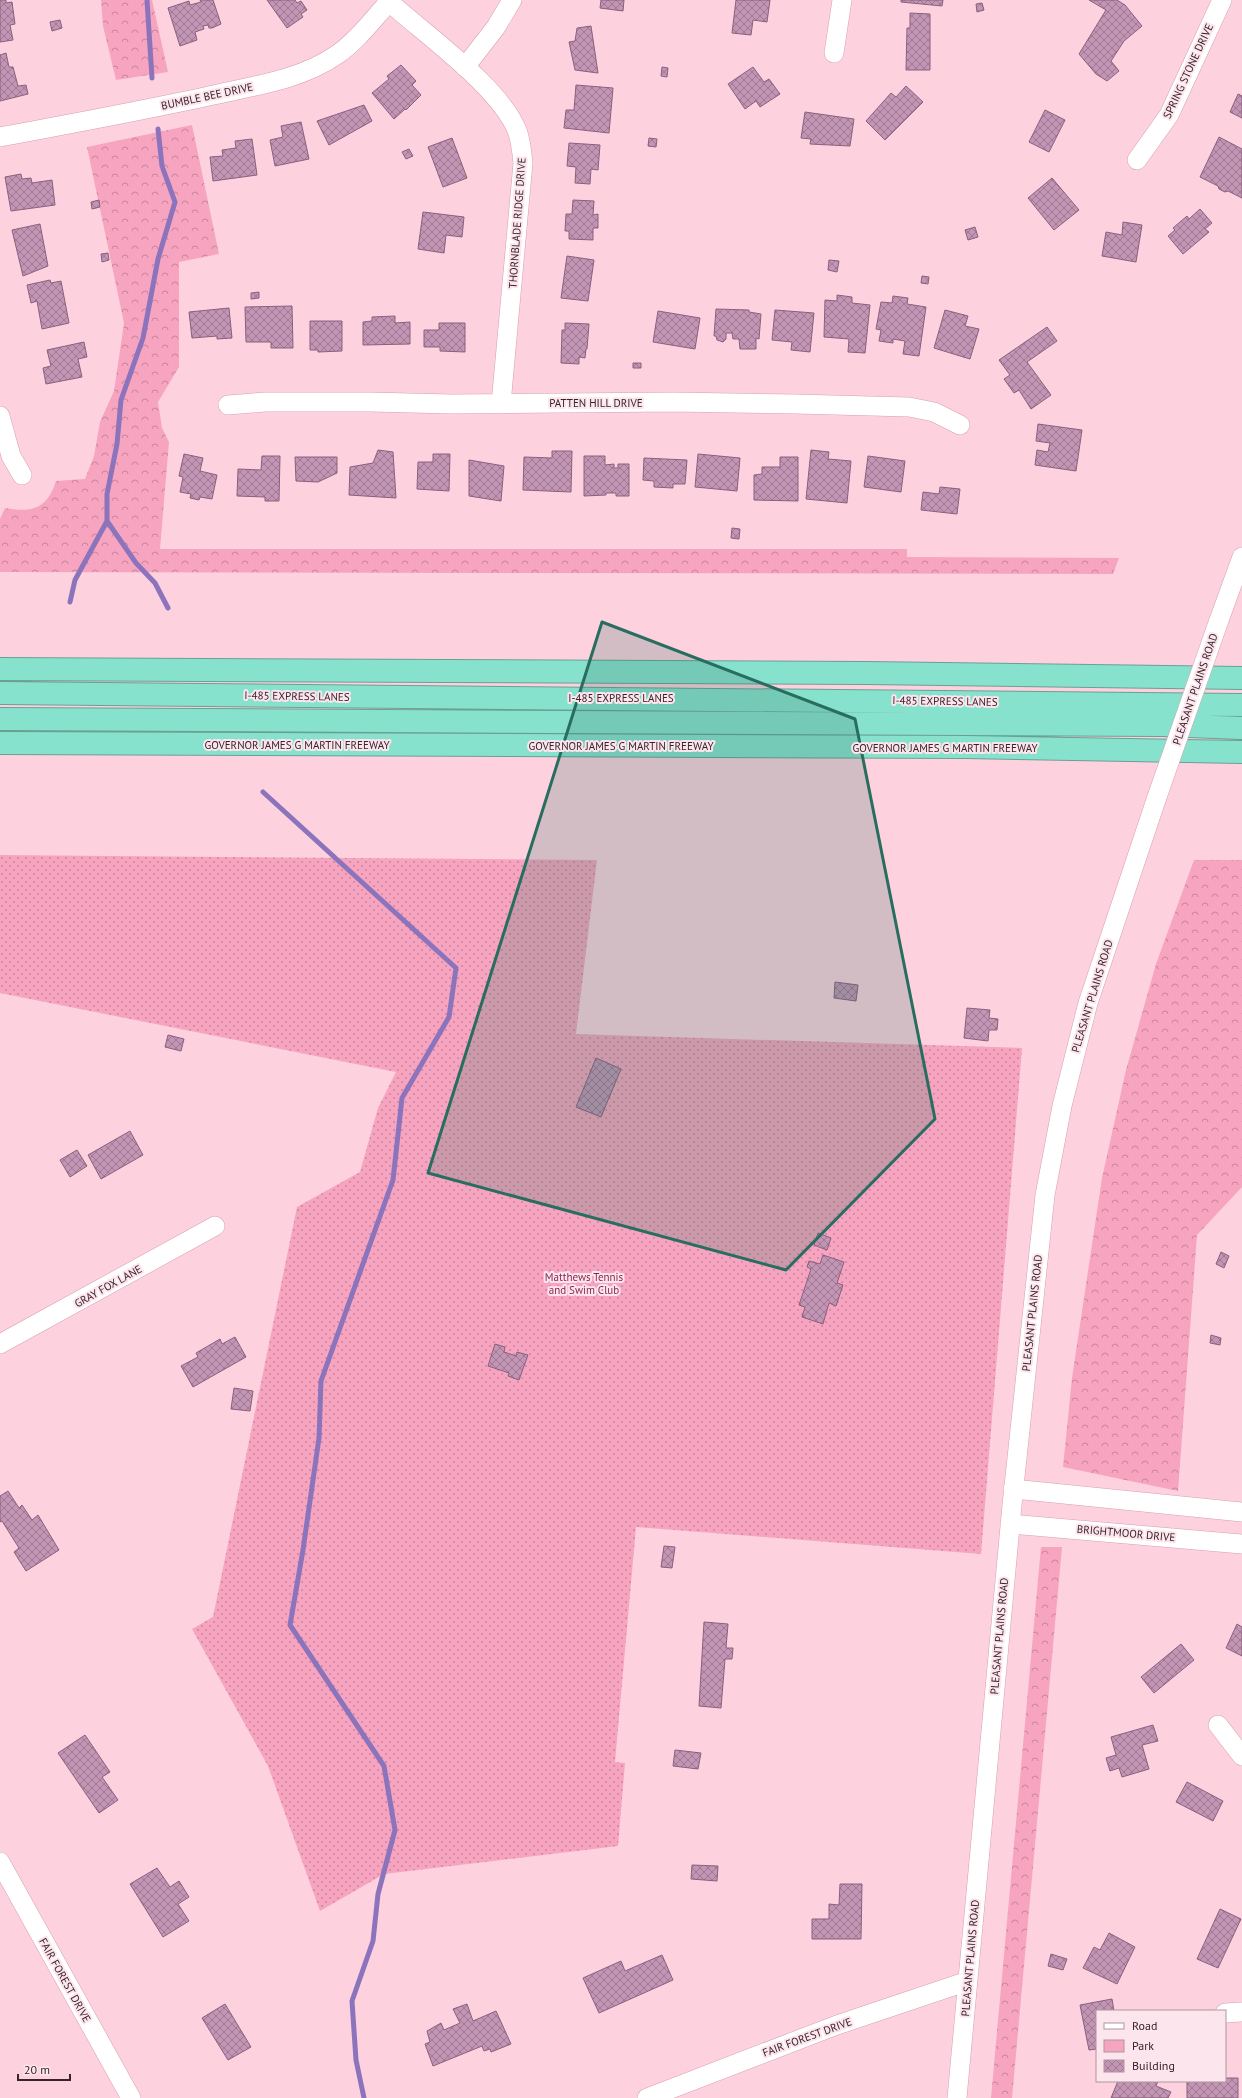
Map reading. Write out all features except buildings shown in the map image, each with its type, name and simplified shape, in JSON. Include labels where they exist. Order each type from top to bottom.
[{"type":"highway","points":[[0,669],[588,671],[1242,678]]},
{"type":"highway","points":[[399,697],[588,671]]},
{"type":"highway","name":"I-485 EXPRESS LANES","points":[[0,693],[1242,705]]},
{"type":"highway","name":"I-485 EXPRESS LANES","points":[[0,719],[1044,725],[1242,728]]},
{"type":"highway","points":[[1044,725],[1242,748]]},
{"type":"highway","name":"GOVERNOR JAMES G MARTIN FREEWAY","points":[[0,743],[966,747],[1242,752]]},
{"type":"street","points":[[465,67],[496,27],[512,0]]},
{"type":"street","points":[[834,53],[842,0]]},
{"type":"street","name":"SPRING STONE DRIVE","points":[[1137,160],[1169,115],[1222,0]]},
{"type":"street","name":"THORNBLADE RIDGE DRIVE","points":[[388,1],[465,67],[505,111],[517,132],[522,149],[523,163],[518,230],[501,404]]},
{"type":"street","name":"BUMBLE BEE DRIVE","points":[[0,137],[153,108],[273,82],[301,73],[339,53],[356,38],[388,1]]},
{"type":"street","name":"PATTEN HILL DRIVE","points":[[228,405],[272,402],[501,404],[673,402],[909,407],[934,412],[960,425]]},
{"type":"street","points":[[0,416],[11,456],[22,475]]},
{"type":"street","name":"PLEASANT PLAINS ROAD","points":[[957,2098],[1010,1524],[1045,1195],[1062,1106],[1088,1003],[1156,797],[1242,557]]},
{"type":"street","name":"GRAY FOX LANE","points":[[0,1344],[215,1226]]},
{"type":"street","points":[[1014,1489],[1242,1512]]},
{"type":"street","name":"BRIGHTMOOR DRIVE","points":[[1010,1524],[1242,1544]]},
{"type":"street","points":[[1218,1725],[1242,1756]]},
{"type":"street","name":"FAIR FOREST DRIVE","points":[[0,1862],[131,2098]]},
{"type":"street","name":"FAIR FOREST DRIVE","points":[[647,2098],[837,2025],[968,1981]]},
{"type":"street","points":[[1226,2013],[1242,2012]]},
{"type":"highlighted area","points":[[602,622],[855,719],[935,1119],[786,1270],[428,1173]]},
{"type":"green space","points":[[101,0],[152,0],[168,72],[116,80],[103,26]]},
{"type":"green space","points":[[192,125],[219,254],[179,262],[179,367],[158,402],[162,428],[169,442],[160,549],[907,549],[907,557],[1119,558],[1113,574],[0,572],[0,519],[5,508],[23,510],[37,507],[48,498],[56,481],[85,479],[94,456],[100,422],[114,391],[124,323],[87,147]]},
{"type":"green space","name":"Matthews Tennis and Swim Club","points":[[0,855],[597,860],[576,1034],[1022,1048],[981,1554],[636,1527],[615,1762],[625,1763],[618,1846],[384,1874],[320,1911],[268,1766],[192,1629],[213,1617],[297,1207],[360,1172],[378,1108],[396,1072],[0,993]]},
{"type":"green space","points":[[1194,860],[1242,860],[1242,1187],[1197,1235],[1178,1491],[1063,1467],[1072,1378],[1102,1178],[1126,1070],[1156,964]]},
{"type":"green space","points":[[1041,1547],[1062,1547],[1012,2098],[991,2098]]},
{"type":"waterway","points":[[147,0],[152,78]]},
{"type":"waterway","points":[[70,602],[75,580],[107,521],[107,494],[117,444],[121,400],[143,338],[158,259],[175,202],[162,166],[158,129]]},
{"type":"waterway","points":[[107,521],[136,563],[155,583],[168,608]]},
{"type":"waterway","points":[[263,792],[456,968],[449,1017],[402,1098],[393,1180],[321,1381],[319,1438],[303,1550],[290,1625],[384,1766],[395,1830],[378,1894],[373,1941],[352,2001],[356,2060],[364,2098]]}]
